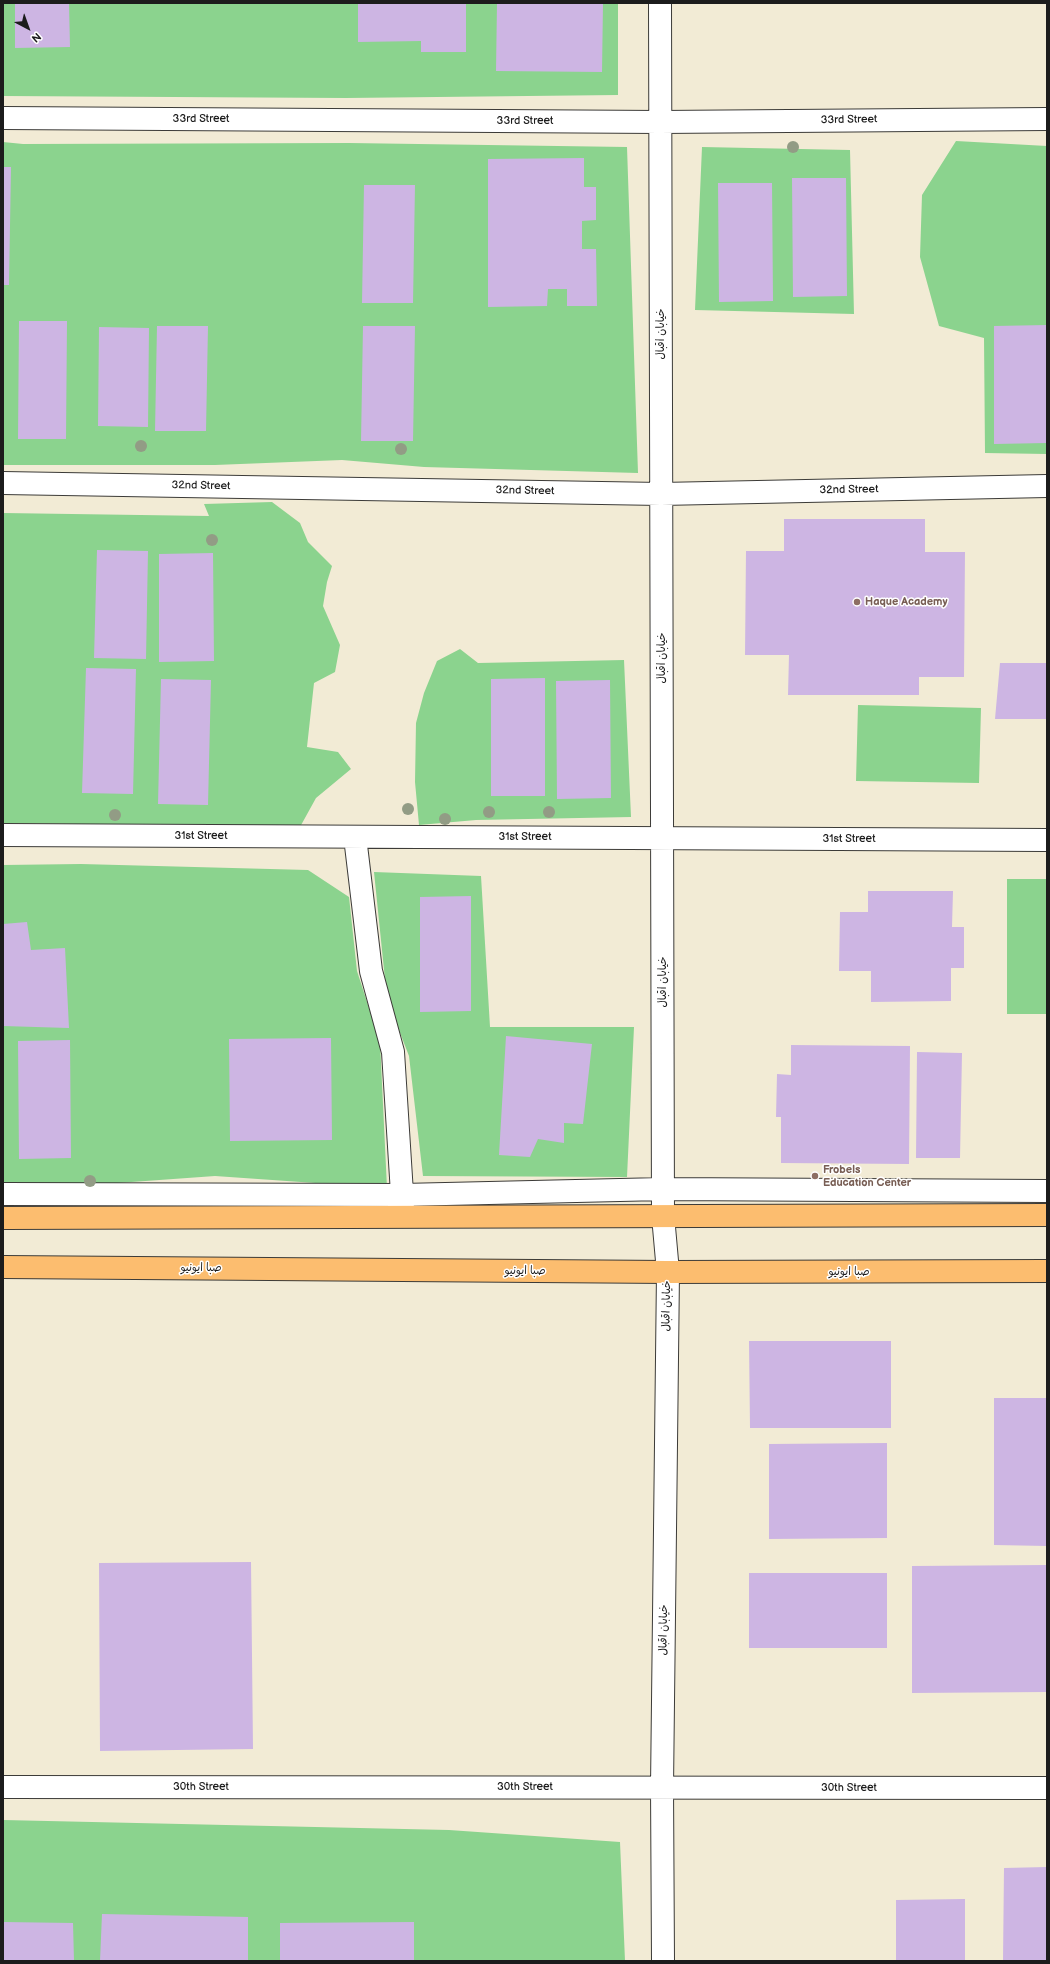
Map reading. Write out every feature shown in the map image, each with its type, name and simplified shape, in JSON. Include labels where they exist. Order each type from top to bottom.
[{"type":"main road","points":[[3,1218],[1047,1215]]},
{"type":"main road","name":"صبا ایونیو","points":[[3,1267],[668,1272],[1047,1271]]},
{"type":"street","name":"خیابان اقبال","points":[[660,3],[663,1216],[668,1272],[662,1787],[663,1961]]},
{"type":"street","name":"33rd Street","points":[[3,118],[660,122],[1047,119]]},
{"type":"street","name":"32nd Street","points":[[3,483],[661,494],[1047,486]]},
{"type":"street","name":"31st Street","points":[[3,835],[1047,840]]},
{"type":"street","points":[[355,837],[371,971],[393,1052],[404,1217]]},
{"type":"street","points":[[3,1194],[402,1196],[663,1189],[1047,1192]]},
{"type":"street","name":"30th Street","points":[[3,1787],[1047,1788]]},
{"type":"green space","points":[[3,3],[618,3],[618,95],[346,98],[3,96]]},
{"type":"green space","points":[[956,141],[1047,146],[1047,454],[985,453],[984,338],[939,326],[920,257],[922,195]]},
{"type":"green space","points":[[3,142],[23,144],[349,143],[627,147],[638,473],[424,467],[342,460],[215,465],[3,465]]},
{"type":"green space","points":[[702,147],[850,150],[854,314],[695,310]]},
{"type":"green space","points":[[272,502],[300,523],[308,542],[332,566],[327,582],[323,606],[340,645],[335,672],[314,683],[307,747],[338,752],[351,769],[316,798],[300,827],[3,823],[3,513],[209,516],[204,504]]},
{"type":"green space","points":[[460,649],[478,663],[624,660],[631,817],[476,820],[419,825],[415,782],[416,723],[424,693],[437,661]]},
{"type":"green space","points":[[858,705],[981,708],[979,783],[856,781]]},
{"type":"green space","points":[[81,864],[308,870],[349,897],[357,971],[380,1042],[387,1188],[215,1176],[76,1186],[3,1189],[3,865]]},
{"type":"green space","points":[[374,872],[481,876],[490,1027],[634,1027],[627,1177],[423,1176],[409,1056],[387,999]]},
{"type":"green space","points":[[1007,879],[1047,879],[1047,1014],[1007,1014]]},
{"type":"green space","points":[[3,1820],[449,1830],[620,1842],[625,1961],[3,1961]]},
{"type":"building","points":[[15,3],[69,3],[70,47],[15,48]]},
{"type":"building","points":[[358,3],[466,3],[466,52],[421,52],[421,41],[358,42]]},
{"type":"building","points":[[497,3],[603,3],[602,72],[496,71]]},
{"type":"building","points":[[584,158],[584,187],[596,187],[596,220],[582,221],[582,249],[596,249],[597,306],[567,306],[567,289],[548,289],[547,306],[488,307],[488,159]]},
{"type":"building","points":[[3,167],[11,167],[9,285],[3,285]]},
{"type":"building","points":[[792,178],[846,178],[847,296],[793,297]]},
{"type":"building","points":[[718,183],[772,183],[773,301],[719,302]]},
{"type":"building","points":[[364,185],[415,185],[413,303],[362,303]]},
{"type":"building","points":[[19,321],[67,321],[66,439],[18,439]]},
{"type":"building","points":[[1047,325],[1047,443],[994,444],[994,326]]},
{"type":"building","points":[[157,326],[208,326],[206,431],[155,431]]},
{"type":"building","points":[[363,326],[415,326],[413,441],[361,441]]},
{"type":"building","points":[[99,327],[149,328],[148,427],[98,426]]},
{"type":"building","points":[[784,519],[925,519],[925,552],[965,552],[964,677],[919,677],[919,695],[788,695],[789,655],[745,655],[746,551],[784,551]]},
{"type":"building","points":[[97,550],[148,551],[146,659],[94,658]]},
{"type":"building","points":[[213,553],[214,661],[159,662],[159,554]]},
{"type":"building","points":[[1000,663],[1047,663],[1047,719],[995,719]]},
{"type":"building","points":[[86,668],[136,669],[133,794],[82,793]]},
{"type":"building","points":[[545,678],[545,796],[491,796],[491,679]]},
{"type":"building","points":[[161,679],[211,680],[208,805],[158,804]]},
{"type":"building","points":[[610,680],[611,798],[557,799],[556,681]]},
{"type":"building","points":[[868,891],[953,891],[952,927],[964,927],[964,968],[951,968],[951,1001],[871,1002],[871,971],[839,971],[840,912],[868,912]]},
{"type":"building","points":[[471,896],[471,1011],[420,1012],[420,897]]},
{"type":"building","points":[[27,922],[31,950],[65,948],[69,1028],[3,1026],[3,924]]},
{"type":"building","points":[[506,1036],[592,1044],[583,1124],[564,1123],[564,1143],[538,1139],[530,1157],[499,1155]]},
{"type":"building","points":[[331,1038],[332,1140],[230,1141],[229,1039]]},
{"type":"building","points":[[70,1040],[71,1158],[19,1159],[18,1041]]},
{"type":"building","points":[[791,1045],[910,1046],[909,1164],[781,1163],[781,1117],[776,1117],[777,1074],[791,1075]]},
{"type":"building","points":[[917,1052],[962,1053],[960,1158],[916,1158]]},
{"type":"building","points":[[749,1341],[891,1341],[891,1428],[750,1428]]},
{"type":"building","points":[[994,1398],[1047,1398],[1047,1546],[994,1545]]},
{"type":"building","points":[[887,1443],[887,1538],[769,1539],[769,1444]]},
{"type":"building","points":[[251,1562],[253,1749],[100,1751],[99,1563]]},
{"type":"building","points":[[1046,1565],[1046,1692],[912,1693],[912,1566]]},
{"type":"building","points":[[749,1573],[887,1573],[887,1648],[749,1648]]},
{"type":"building","points":[[1047,1867],[1047,1961],[1003,1961],[1004,1868]]},
{"type":"building","points":[[965,1899],[965,1961],[896,1961],[896,1900]]},
{"type":"building","points":[[102,1914],[248,1917],[248,1961],[100,1961]]},
{"type":"building","points":[[3,1922],[73,1923],[74,1961],[3,1961]]},
{"type":"building","points":[[414,1922],[414,1961],[280,1961],[280,1923]]},
{"type":"place","name":"Haque Academy","points":[[857,602]]},
{"type":"place","name":"Frobels Education Center","points":[[815,1176]]}]
